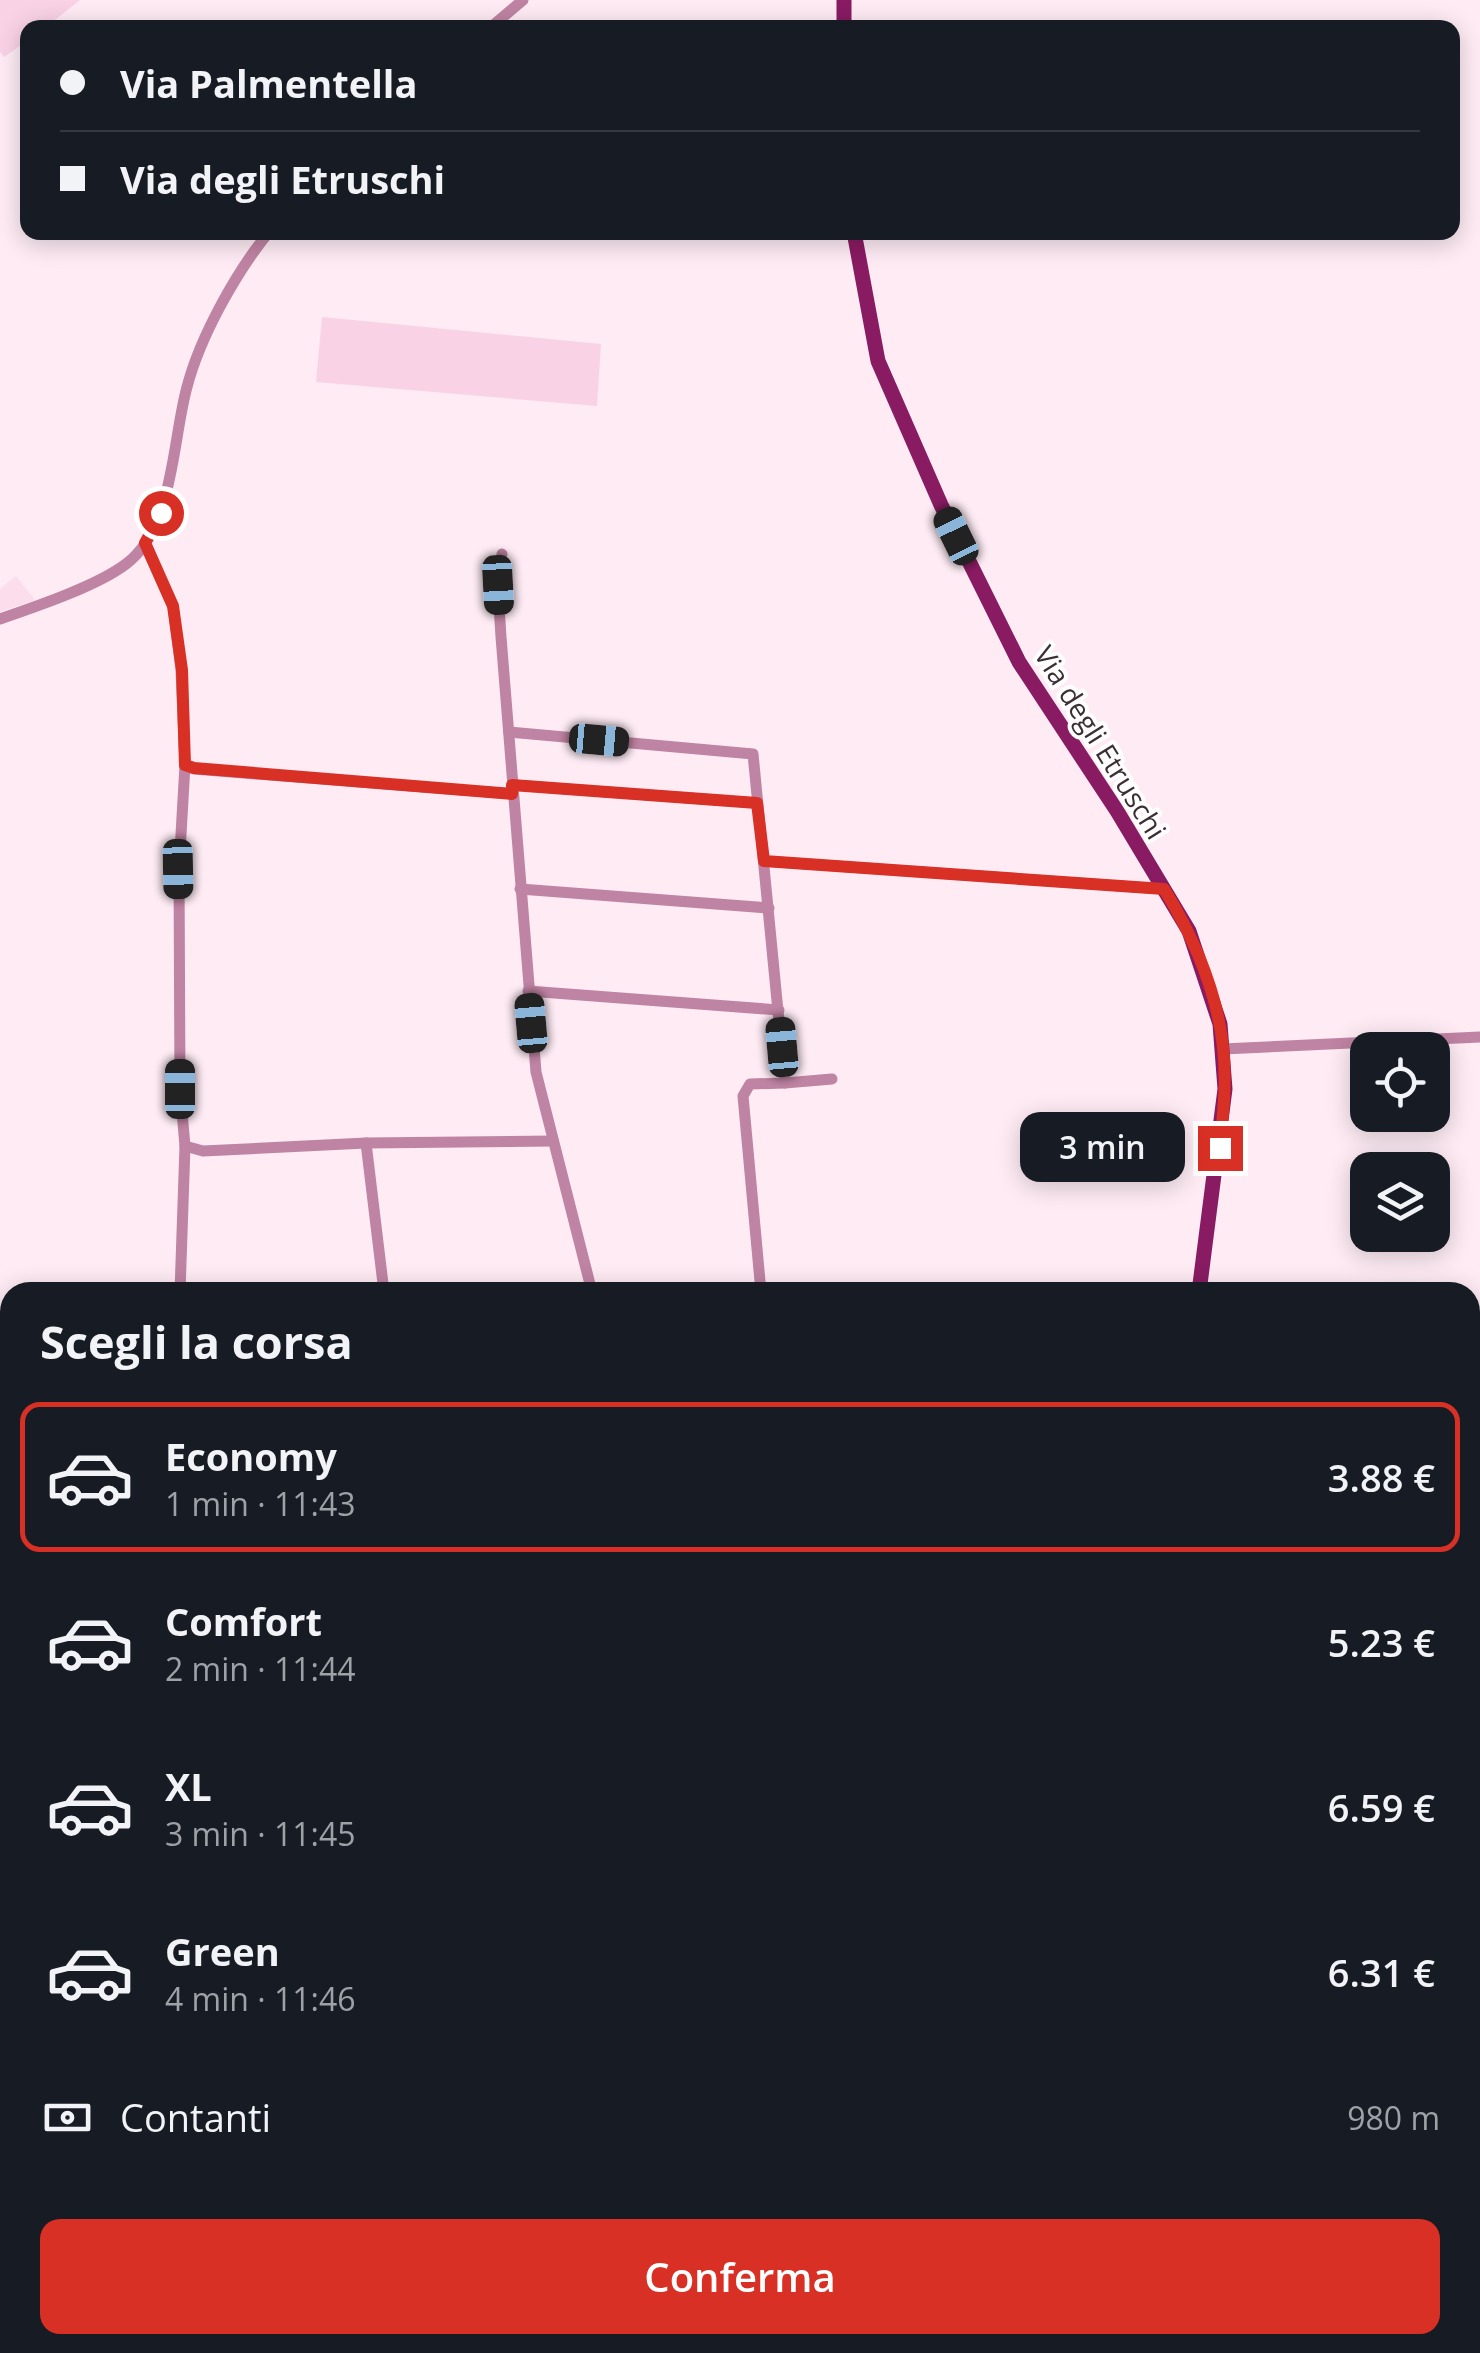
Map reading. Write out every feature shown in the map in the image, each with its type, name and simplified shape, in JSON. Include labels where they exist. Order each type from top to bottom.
[{"type":"main road","name":"Via degli Etruschi","points":[[855,240],[878,361],[941,504],[1019,662],[1190,931],[1220,1024],[1224,1049],[1220,1148],[1200,1282]]},
{"type":"street","points":[[499,20],[523,0]]},
{"type":"street","points":[[0,619],[47,604],[126,564],[145,543],[161,513],[188,384],[222,302],[262,240]]},
{"type":"street","points":[[145,543],[173,606],[182,670],[185,765],[178,869],[180,1089],[185,1146],[180,1282]]},
{"type":"street","points":[[502,554],[498,585],[536,1072],[589,1282]]},
{"type":"street","points":[[509,732],[753,754],[785,1083]]},
{"type":"street","points":[[185,765],[757,803]]},
{"type":"street","points":[[764,861],[1164,889]]},
{"type":"street","points":[[520,889],[769,908]]},
{"type":"street","points":[[528,991],[779,1010]]},
{"type":"street","points":[[1224,1049],[1480,1037]]},
{"type":"street","points":[[760,1282],[743,1096],[750,1084],[832,1079]]},
{"type":"street","points":[[185,1146],[203,1151],[366,1143],[553,1141]]},
{"type":"street","points":[[366,1143],[383,1282]]},
{"type":"shaded area","points":[[0,0],[80,0],[55,20],[20,20],[20,46],[4,57],[0,52]]},
{"type":"shaded area","points":[[322,317],[601,344],[597,406],[316,382]]},
{"type":"shaded area","points":[[16,576],[35,600],[0,612],[0,589]]},
{"type":"route","points":[[161,513],[145,543],[173,606],[182,670],[185,765],[512,794],[512,785],[757,803],[764,861],[1164,889],[1190,931],[1220,1024],[1225,1089],[1220,1148]]}]
